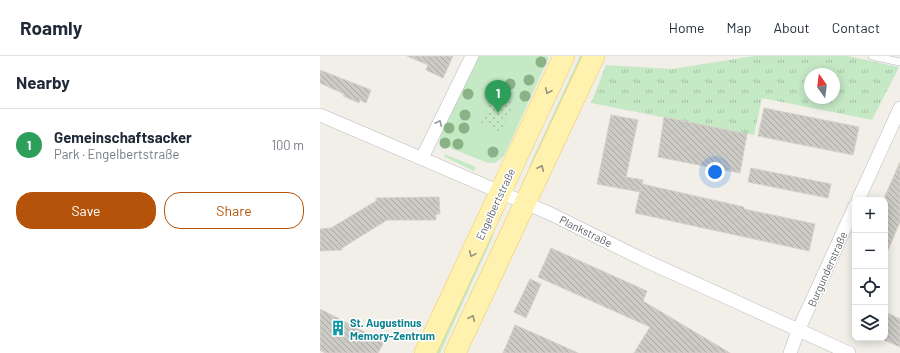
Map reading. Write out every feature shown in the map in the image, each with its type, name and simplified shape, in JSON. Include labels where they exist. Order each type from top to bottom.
[{"type":"main road","name":"Engelbertstraße","points":[[425,353],[564,56]]},
{"type":"main road","points":[[455,353],[594,56]]},
{"type":"street","points":[[422,158],[472,56]]},
{"type":"street","points":[[859,197],[900,108]]},
{"type":"street","name":"Plankstraße","points":[[320,115],[525,203],[798,331],[849,353]]},
{"type":"street","name":"Burgunderstraße","points":[[790,353],[798,331],[852,213]]},
{"type":"lane","points":[[872,56],[900,62]]},
{"type":"green space","points":[[478,56],[549,57],[504,156],[495,163],[488,163],[440,144],[440,137]]},
{"type":"green space","points":[[580,56],[585,56],[533,169],[529,167]]},
{"type":"green space","points":[[754,56],[847,56],[899,67],[872,120],[762,98],[754,135],[591,103],[606,65],[672,69]]},
{"type":"green space","points":[[495,93],[515,102],[501,132],[481,123]]},
{"type":"green space","points":[[444,154],[476,167],[474,171],[445,157]]},
{"type":"green space","points":[[489,234],[493,236],[440,353],[435,353]]},
{"type":"building","points":[[407,56],[453,56],[443,78],[426,70],[428,65]]},
{"type":"building","points":[[320,70],[371,90],[366,103],[360,100],[359,103],[320,83]]},
{"type":"building","points":[[764,108],[859,127],[853,155],[758,136]]},
{"type":"building","points":[[611,115],[638,120],[626,177],[643,180],[642,184],[744,207],[744,209],[815,224],[809,251],[635,213],[640,192],[597,184]]},
{"type":"building","points":[[664,117],[747,134],[740,173],[658,157]]},
{"type":"building","points":[[900,162],[900,222],[888,250],[888,197],[885,196]]},
{"type":"building","points":[[751,168],[831,184],[828,198],[748,182]]},
{"type":"building","points":[[439,197],[440,214],[436,214],[436,220],[387,220],[342,248],[342,250],[320,251],[320,229],[331,228],[376,201],[376,198]]},
{"type":"building","points":[[551,248],[647,291],[643,301],[730,353],[634,353],[650,327],[538,277]]},
{"type":"building","points":[[530,279],[541,284],[526,318],[514,312]]},
{"type":"building","name":"St. Augustinus Memory-Zentrum","points":[[320,309],[384,342],[378,353],[325,353],[320,350]]},
{"type":"building","points":[[888,313],[900,319],[900,347],[886,341],[888,341]]},
{"type":"building","points":[[515,325],[547,339],[578,353],[503,353]]},
{"type":"place","name":"Gemeinschaftsacker","points":[[498,113]]},
{"type":"place","name":"St. Augustinus Memory-Zentrum","points":[[338,328]]}]
